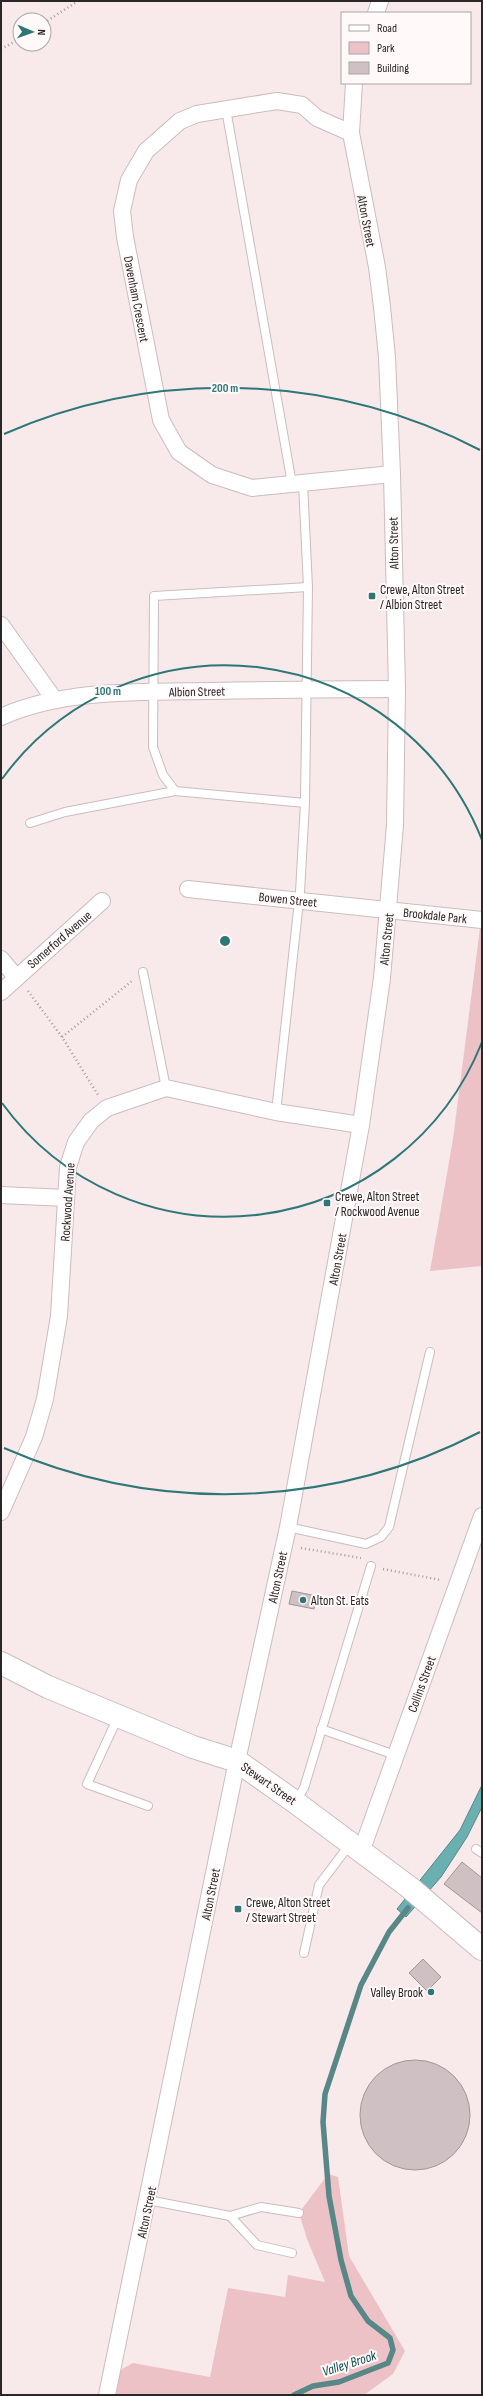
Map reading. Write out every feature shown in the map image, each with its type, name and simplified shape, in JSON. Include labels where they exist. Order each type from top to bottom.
[{"type":"street","points":[[376,12],[380,1]]},
{"type":"street","name":"Alton Street","points":[[108,2395],[237,1761],[288,1527],[361,1125],[381,985],[389,910],[395,825],[397,689],[392,474],[387,357],[382,307],[352,133],[354,84]]},
{"type":"street","name":"Davenham Crescent","points":[[352,133],[317,118],[302,106],[278,101],[197,114],[180,121],[146,151],[128,180],[122,211],[125,237],[161,420],[179,452],[212,475],[252,488],[392,474]]},
{"type":"street","points":[[1,625],[54,699]]},
{"type":"street","name":"Albion Street","points":[[1,717],[22,708],[54,699],[154,692],[397,689]]},
{"type":"street","name":"Bowen Street","points":[[188,888],[389,910]]},
{"type":"street","name":"Somerford Avenue","points":[[1,992],[102,901]]},
{"type":"street","name":"Brookdale Park","points":[[389,910],[482,920]]},
{"type":"street","name":"Somerford Avenue","points":[[1,959],[16,977]]},
{"type":"street","points":[[166,1088],[276,1112],[361,1125]]},
{"type":"street","name":"Rockwood Avenue","points":[[1,1512],[34,1437],[45,1399],[59,1316],[68,1167],[76,1142],[91,1121],[107,1108],[166,1088]]},
{"type":"street","points":[[1,1194],[66,1198]]},
{"type":"street","name":"Collins Street","points":[[356,1848],[395,1755],[482,1516]]},
{"type":"street","name":"Stewart Street","points":[[1,1663],[48,1687],[193,1747],[237,1761],[295,1802],[409,1888],[482,1949]]},
{"type":"lane","points":[[226,109],[297,483],[308,588],[305,803],[298,900],[276,1112]]},
{"type":"lane","points":[[175,791],[163,775],[153,747],[154,596],[308,588]]},
{"type":"lane","points":[[30,823],[65,812],[175,791],[305,803]]},
{"type":"lane","points":[[143,972],[166,1088]]},
{"type":"lane","points":[[288,1527],[366,1544],[381,1537],[389,1527],[430,1352]]},
{"type":"lane","points":[[295,1802],[304,1788],[371,1566]]},
{"type":"lane","points":[[118,1716],[87,1784],[148,1806]]},
{"type":"lane","points":[[321,1729],[395,1755]]},
{"type":"lane","points":[[304,1953],[319,1885],[356,1848]]},
{"type":"lane","points":[[148,2200],[230,2216],[261,2207],[299,2213]]},
{"type":"lane","points":[[230,2216],[257,2245],[292,2253]]},
{"type":"path","points":[[52,18],[78,1]]},
{"type":"path","points":[[1,49],[12,43]]},
{"type":"path","points":[[62,1037],[143,972]]},
{"type":"path","points":[[16,977],[62,1037],[107,1108]]},
{"type":"path","points":[[284,1545],[366,1559],[371,1566],[458,1583]]},
{"type":"green space","points":[[481,920],[482,1266],[430,1271],[453,1139]]},
{"type":"green space","points":[[328,2174],[338,2177],[349,2256],[405,2351],[393,2374],[364,2395],[107,2395],[113,2374],[133,2363],[210,2377],[228,2288],[285,2297],[288,2275],[325,2282],[307,2239],[299,2213]]},
{"type":"water","points":[[482,1785],[482,1807],[467,1837],[441,1877],[406,1917],[397,1909],[460,1830]]},
{"type":"building","name":"Alton St. Eats","points":[[292,1591],[317,1596],[314,1609],[289,1604]]},
{"type":"building","points":[[462,1862],[482,1878],[482,1913],[444,1884]]},
{"type":"building","points":[[423,1959],[441,1977],[427,1991],[409,1973]]},
{"type":"building","points":[[415,2060],[436,2064],[446,2069],[454,2076],[461,2084],[466,2094],[470,2115],[466,2136],[461,2146],[454,2154],[446,2161],[436,2166],[415,2170],[394,2166],[384,2161],[376,2154],[369,2146],[364,2136],[360,2115],[364,2094],[369,2084],[376,2076],[384,2069],[394,2064]]},
{"type":"waterway","name":"Valley Brook","points":[[294,2395],[313,2386],[339,2382],[388,2363],[393,2350],[390,2338],[368,2321],[351,2296],[341,2260],[329,2196],[323,2122],[325,2094],[361,1985],[389,1932],[408,1908]]},
{"type":"place","name":"Crewe, Alton Street / Albion Street","points":[[372,596]]},
{"type":"place","name":"Crewe, Alton Street / Rockwood Avenue","points":[[327,1203]]},
{"type":"place","name":"Alton St. Eats","points":[[303,1600]]},
{"type":"place","name":"Crewe, Alton Street / Stewart Street","points":[[238,1909]]},
{"type":"place","name":"Valley Brook","points":[[431,1992]]}]
